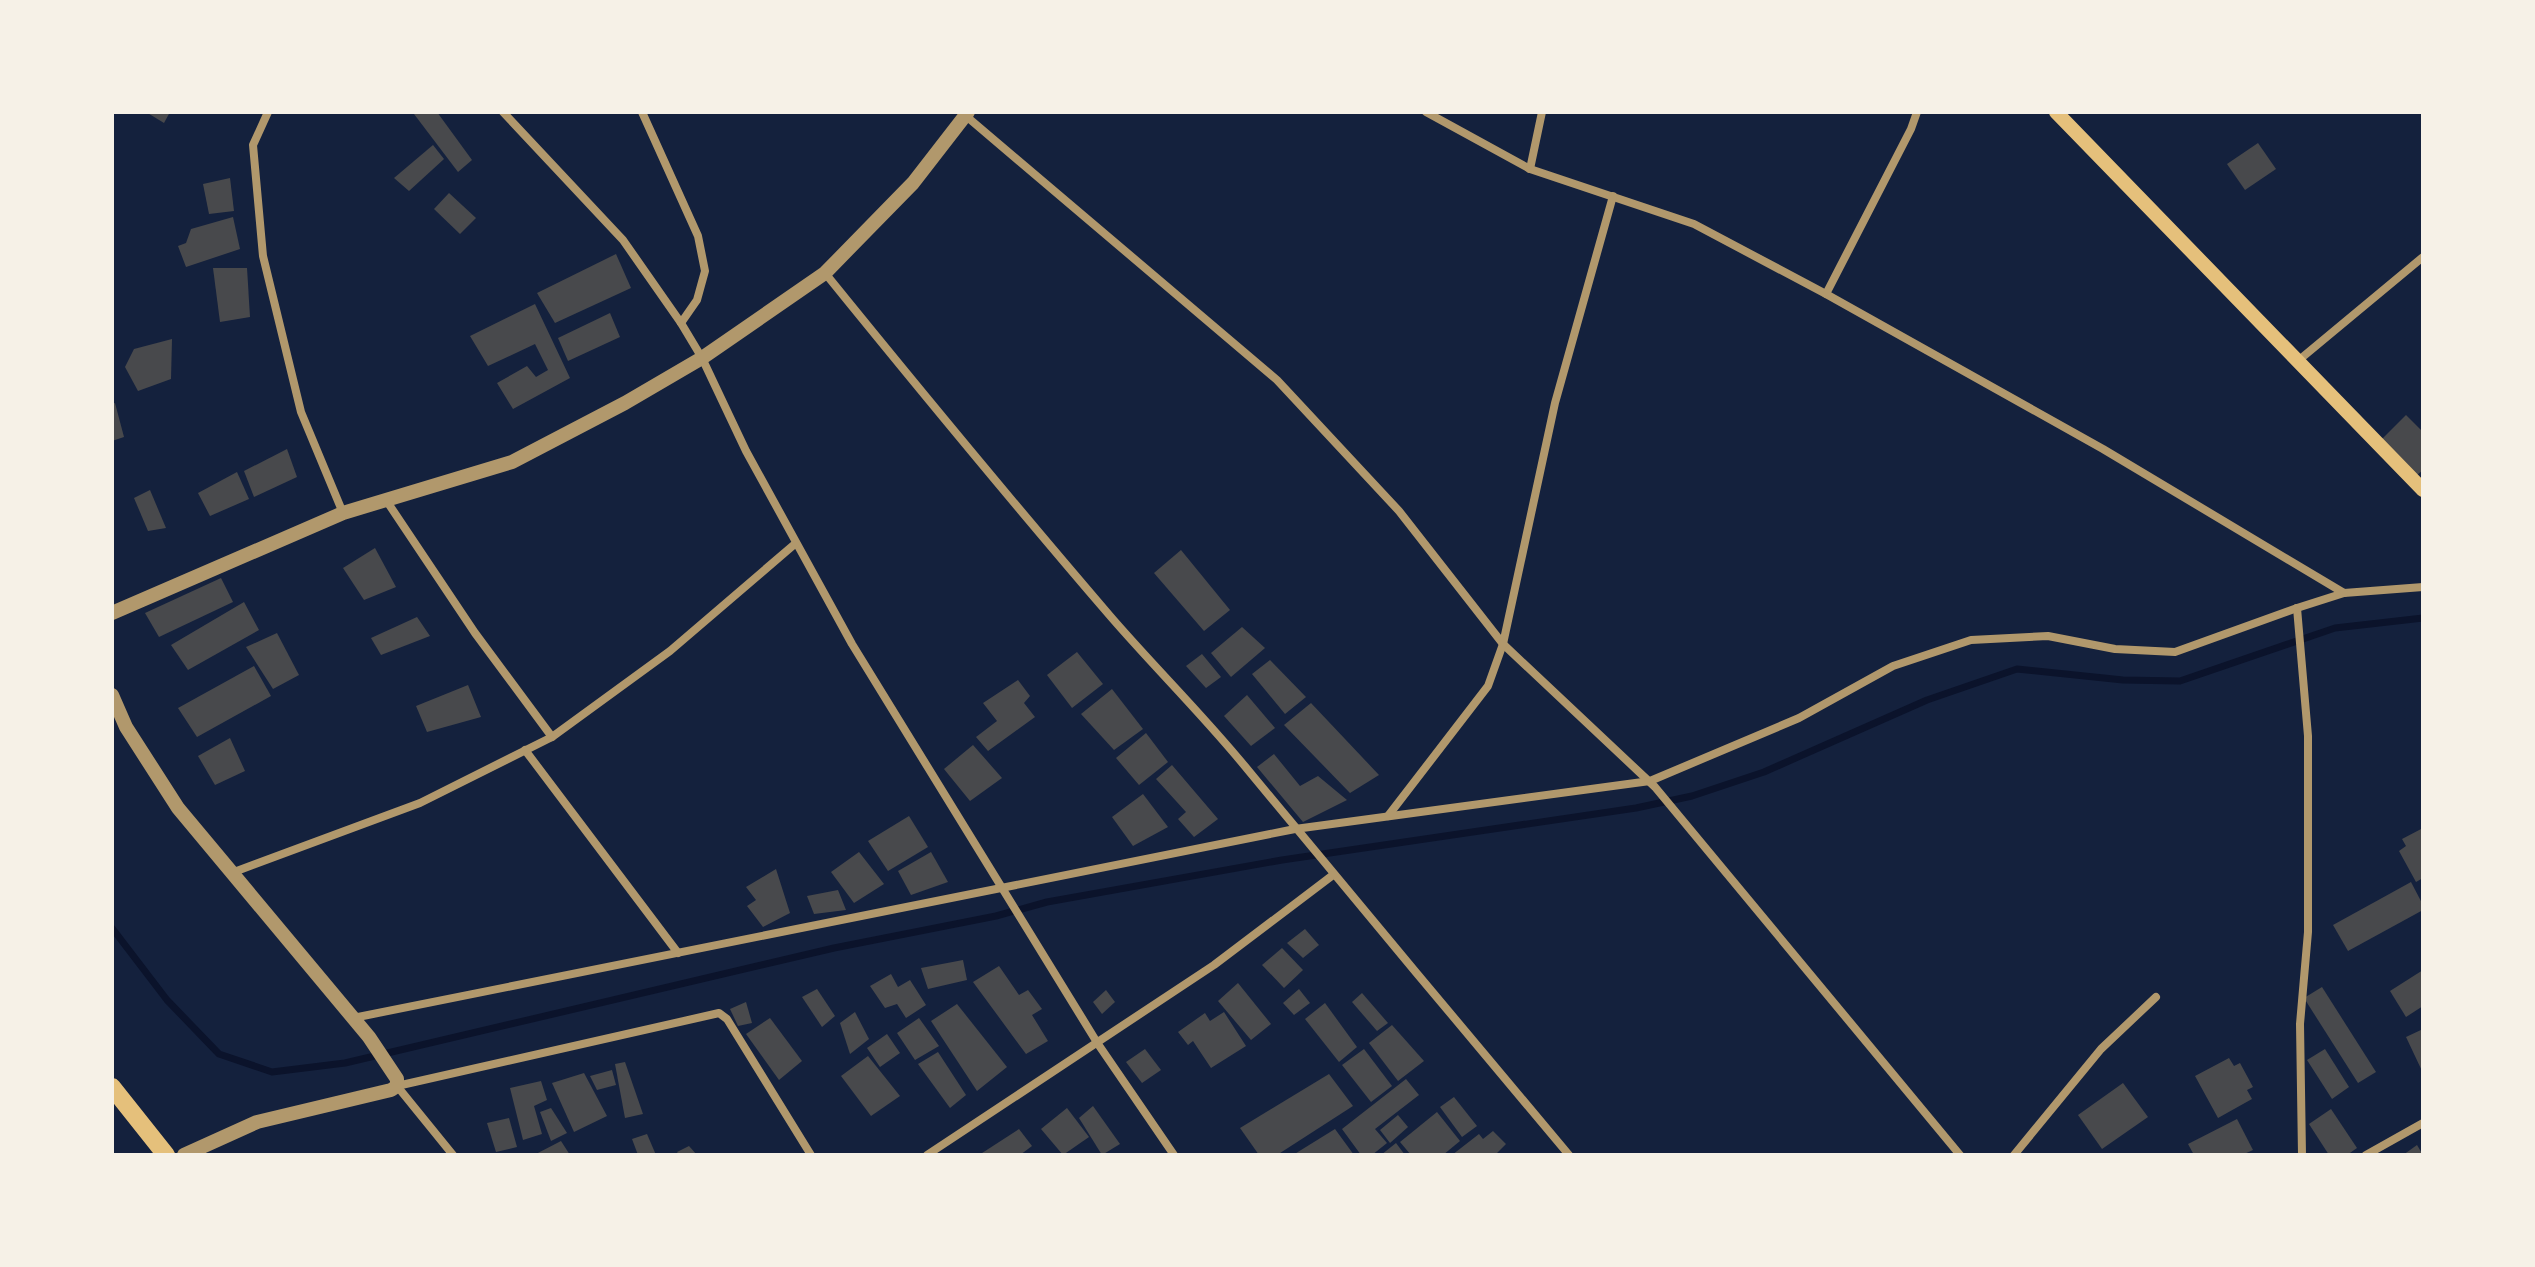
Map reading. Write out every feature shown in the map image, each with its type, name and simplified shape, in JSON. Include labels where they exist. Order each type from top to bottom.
[{"type":"highway","points":[[112,1087],[166,1155]]},
{"type":"main road","points":[[2056,112],[2423,490]]},
{"type":"street","points":[[268,112],[253,145],[263,256],[301,412],[343,513]]},
{"type":"street","points":[[503,112],[623,240],[681,323],[702,358],[746,451],[852,644],[1098,1044],[1174,1155]]},
{"type":"street","points":[[642,112],[698,236],[705,271],[697,300],[681,323]]},
{"type":"street","points":[[1426,112],[1530,169],[1694,224],[2103,449],[2344,593]]},
{"type":"street","points":[[1530,169],[1542,112]]},
{"type":"street","points":[[1826,294],[1917,112]]},
{"type":"street","points":[[112,613],[343,513],[512,462],[625,403],[702,358],[825,273],[913,183],[967,114],[1277,380],[1399,511],[1503,644],[1653,784],[1960,1155]]},
{"type":"street","points":[[1387,816],[1488,686],[1503,644],[1555,403],[1613,196]]},
{"type":"street","points":[[2299,360],[2423,257]]},
{"type":"street","points":[[825,273],[949,426],[1113,619],[1247,768],[1569,1155]]},
{"type":"street","points":[[386,500],[475,633],[552,737]]},
{"type":"street","points":[[234,872],[420,803],[552,737],[670,651],[796,543]]},
{"type":"street","points":[[352,1018],[1295,829],[1653,784],[1799,718],[1893,666],[1971,640],[2048,636],[2115,649],[2175,652],[2344,593],[2423,587]]},
{"type":"street","points":[[2297,608],[2308,736],[2309,835],[2308,932],[2300,1024],[2302,1155]]},
{"type":"street","points":[[112,695],[126,727],[178,808],[369,1037],[397,1079],[397,1086],[453,1155]]},
{"type":"street","points":[[525,750],[678,953]]},
{"type":"street","points":[[927,1155],[1214,965],[1333,875]]},
{"type":"street","points":[[2014,1155],[2101,1049],[2156,997]]},
{"type":"street","points":[[184,1155],[257,1122],[397,1086],[719,1013],[727,1019],[811,1155]]},
{"type":"street","points":[[2366,1155],[2423,1123]]},
{"type":"building","points":[[146,112],[170,112],[164,123]]},
{"type":"building","points":[[437,112],[472,160],[458,172],[414,114]]},
{"type":"building","points":[[2258,143],[2276,169],[2245,190],[2227,164]]},
{"type":"building","points":[[433,145],[444,159],[409,191],[394,178]]},
{"type":"building","points":[[230,178],[234,211],[209,214],[203,184]]},
{"type":"building","points":[[449,193],[476,218],[460,234],[434,209]]},
{"type":"building","points":[[233,217],[240,249],[186,267],[178,246],[186,243],[191,229]]},
{"type":"building","points":[[616,254],[631,288],[555,323],[537,293]]},
{"type":"building","points":[[213,268],[247,268],[250,317],[220,322]]},
{"type":"building","points":[[535,304],[570,378],[513,409],[497,383],[527,366],[536,377],[548,370],[535,344],[488,366],[470,336]]},
{"type":"building","points":[[610,313],[620,337],[568,361],[558,338]]},
{"type":"building","points":[[172,339],[171,379],[138,391],[125,367],[134,349]]},
{"type":"building","points":[[115,403],[124,437],[112,441],[112,404]]},
{"type":"building","points":[[2406,415],[2423,432],[2423,470],[2417,475],[2382,439]]},
{"type":"building","points":[[287,449],[297,477],[254,497],[244,471]]},
{"type":"building","points":[[237,472],[249,499],[210,516],[198,493]]},
{"type":"building","points":[[150,490],[166,528],[148,531],[134,498]]},
{"type":"building","points":[[375,548],[396,587],[364,600],[343,568]]},
{"type":"building","points":[[1181,550],[1230,610],[1204,631],[1154,573]]},
{"type":"building","points":[[221,578],[233,602],[159,637],[145,613]]},
{"type":"building","points":[[244,602],[259,630],[188,670],[171,645]]},
{"type":"building","points":[[417,617],[430,636],[381,655],[371,638]]},
{"type":"building","points":[[1242,627],[1265,648],[1231,677],[1211,653]]},
{"type":"building","points":[[277,633],[299,675],[273,689],[246,647]]},
{"type":"building","points":[[1077,652],[1103,684],[1072,708],[1047,675]]},
{"type":"building","points":[[1202,654],[1221,677],[1206,688],[1186,666]]},
{"type":"building","points":[[1270,660],[1306,697],[1285,714],[1252,674]]},
{"type":"building","points":[[254,666],[271,696],[197,737],[178,708]]},
{"type":"building","points":[[1018,680],[1030,696],[1024,703],[1035,717],[988,751],[976,737],[997,721],[983,703]]},
{"type":"building","points":[[468,685],[481,717],[427,732],[416,706]]},
{"type":"building","points":[[1112,689],[1143,729],[1114,750],[1081,714]]},
{"type":"building","points":[[1247,695],[1275,728],[1251,746],[1224,716]]},
{"type":"building","points":[[1311,703],[1379,775],[1350,793],[1284,725]]},
{"type":"building","points":[[1146,733],[1168,762],[1139,785],[1116,758]]},
{"type":"building","points":[[230,738],[245,771],[215,785],[198,756]]},
{"type":"building","points":[[973,745],[1002,778],[970,801],[944,769]]},
{"type":"building","points":[[1274,754],[1300,786],[1318,776],[1347,800],[1303,822],[1257,767]]},
{"type":"building","points":[[1172,765],[1218,819],[1194,837],[1178,819],[1186,812],[1156,779]]},
{"type":"building","points":[[1143,794],[1168,827],[1133,846],[1112,817]]},
{"type":"building","points":[[909,816],[928,847],[888,871],[868,841]]},
{"type":"building","points":[[2423,828],[2423,878],[2416,882],[2399,851],[2406,846],[2402,839]]},
{"type":"building","points":[[859,852],[884,884],[854,903],[831,872]]},
{"type":"building","points":[[931,852],[948,882],[911,895],[898,871]]},
{"type":"building","points":[[776,869],[790,913],[763,927],[747,906],[756,900],[746,887]]},
{"type":"building","points":[[2411,882],[2423,910],[2348,951],[2333,925]]},
{"type":"building","points":[[838,890],[846,910],[814,914],[807,896]]},
{"type":"building","points":[[1305,929],[1319,945],[1303,958],[1287,943]]},
{"type":"building","points":[[1282,948],[1303,970],[1284,988],[1262,965]]},
{"type":"building","points":[[963,960],[967,980],[928,989],[921,968]]},
{"type":"building","points":[[999,966],[1019,995],[1028,990],[1042,1009],[1032,1015],[1048,1041],[1026,1054],[973,982]]},
{"type":"building","points":[[2423,970],[2423,1006],[2406,1017],[2390,991]]},
{"type":"building","points":[[891,974],[898,987],[910,980],[926,1005],[906,1018],[897,1004],[885,1008],[870,986]]},
{"type":"building","points":[[1238,983],[1271,1024],[1251,1040],[1218,1001]]},
{"type":"building","points":[[2322,987],[2376,1072],[2358,1083],[2304,998]]},
{"type":"building","points":[[817,989],[835,1016],[822,1027],[802,997]]},
{"type":"building","points":[[1299,989],[1310,1003],[1294,1015],[1283,1003]]},
{"type":"building","points":[[1106,990],[1115,1002],[1102,1014],[1093,1002]]},
{"type":"building","points":[[1362,993],[1388,1023],[1377,1031],[1352,1002]]},
{"type":"building","points":[[746,1002],[752,1023],[738,1026],[730,1009]]},
{"type":"building","points":[[1325,1003],[1357,1047],[1339,1062],[1305,1019]]},
{"type":"building","points":[[957,1004],[1007,1067],[977,1091],[931,1021]]},
{"type":"building","points":[[855,1012],[869,1039],[850,1054],[840,1023]]},
{"type":"building","points":[[1224,1012],[1246,1046],[1211,1068],[1193,1041],[1188,1045],[1178,1032],[1205,1013],[1210,1021]]},
{"type":"building","points":[[770,1018],[802,1061],[779,1080],[746,1034]]},
{"type":"building","points":[[919,1018],[939,1046],[915,1060],[897,1033]]},
{"type":"building","points":[[1392,1025],[1424,1061],[1398,1081],[1369,1043]]},
{"type":"building","points":[[2423,1029],[2423,1073],[2406,1037]]},
{"type":"building","points":[[887,1034],[900,1053],[880,1067],[867,1048]]},
{"type":"building","points":[[1145,1049],[1161,1070],[1142,1083],[1126,1062]]},
{"type":"building","points":[[1364,1049],[1392,1086],[1371,1102],[1342,1065]]},
{"type":"building","points":[[2325,1049],[2349,1087],[2332,1099],[2307,1060]]},
{"type":"building","points":[[938,1052],[966,1095],[950,1108],[918,1064]]},
{"type":"building","points":[[868,1056],[900,1096],[871,1116],[841,1076]]},
{"type":"building","points":[[2229,1058],[2234,1066],[2240,1063],[2253,1087],[2247,1090],[2252,1099],[2218,1118],[2195,1076]]},
{"type":"building","points":[[625,1062],[643,1114],[625,1118],[615,1064]]},
{"type":"building","points":[[612,1070],[616,1085],[597,1090],[590,1076]]},
{"type":"building","points":[[584,1073],[607,1116],[574,1132],[552,1083]]},
{"type":"building","points":[[1329,1074],[1353,1106],[1277,1155],[1259,1155],[1240,1128]]},
{"type":"building","points":[[1406,1079],[1419,1095],[1375,1129],[1387,1143],[1372,1155],[1361,1155],[1342,1129]]},
{"type":"building","points":[[541,1081],[547,1100],[534,1106],[542,1134],[523,1140],[510,1088]]},
{"type":"building","points":[[2123,1083],[2148,1117],[2102,1149],[2078,1115]]},
{"type":"building","points":[[1454,1097],[1477,1126],[1462,1137],[1440,1107]]},
{"type":"building","points":[[1093,1106],[1120,1144],[1102,1155],[1079,1118]]},
{"type":"building","points":[[551,1108],[567,1133],[551,1141],[540,1112]]},
{"type":"building","points":[[1067,1108],[1089,1137],[1063,1155],[1041,1129]]},
{"type":"building","points":[[2331,1109],[2357,1148],[2347,1155],[2329,1155],[2309,1124]]},
{"type":"building","points":[[1437,1112],[1460,1141],[1443,1155],[1411,1155],[1400,1142]]},
{"type":"building","points":[[1398,1115],[1408,1127],[1390,1143],[1380,1130]]},
{"type":"building","points":[[509,1118],[517,1147],[496,1152],[487,1123]]},
{"type":"building","points":[[2237,1119],[2253,1150],[2242,1155],[2194,1155],[2188,1144]]},
{"type":"building","points":[[1019,1129],[1032,1146],[1020,1155],[979,1155]]},
{"type":"building","points":[[1335,1129],[1354,1155],[1293,1155]]},
{"type":"building","points":[[1493,1131],[1506,1144],[1497,1153],[1499,1155],[1452,1155],[1479,1134],[1483,1139]]},
{"type":"building","points":[[647,1134],[656,1155],[638,1155],[632,1139]]},
{"type":"building","points":[[561,1141],[570,1155],[534,1155]]},
{"type":"building","points":[[1396,1143],[1405,1155],[1381,1155]]},
{"type":"building","points":[[2417,1145],[2423,1155],[2403,1155]]},
{"type":"building","points":[[689,1146],[697,1155],[679,1155],[677,1152]]},
{"type":"waterway","points":[[112,928],[167,1000],[219,1054],[272,1072],[345,1063],[834,948],[996,916],[1047,902],[1282,860],[1636,808],[1692,796],[1764,772],[1927,700],[2017,669],[2123,680],[2180,681],[2335,628],[2423,618]]}]
